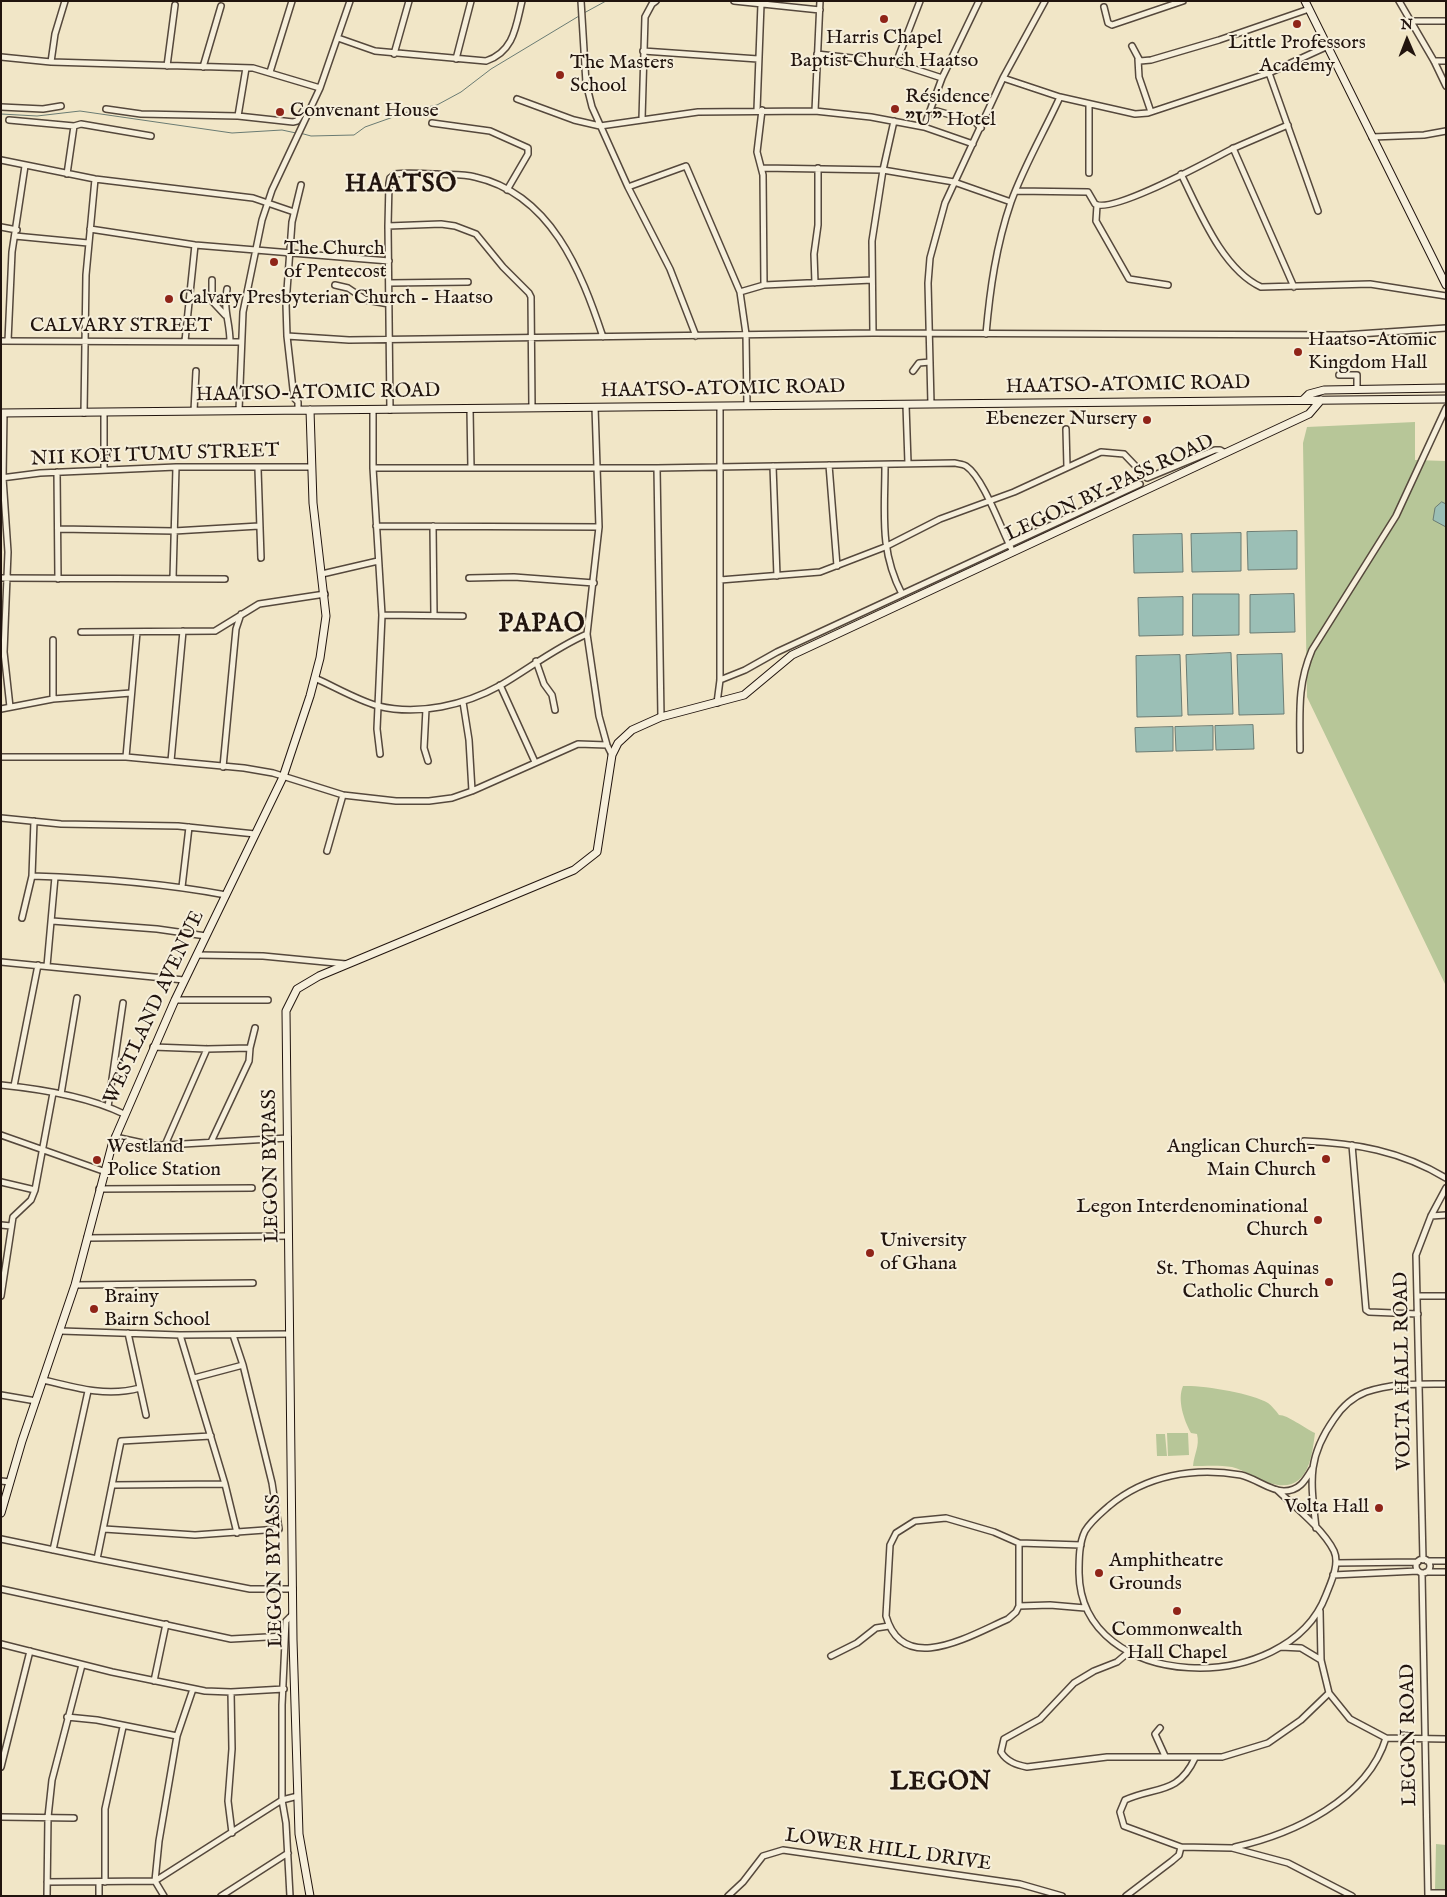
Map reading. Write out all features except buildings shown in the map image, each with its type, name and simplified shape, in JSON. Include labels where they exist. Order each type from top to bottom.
[{"type":"street","points":[[51,62],[55,34],[65,1]]},
{"type":"street","points":[[270,72],[292,1]]},
{"type":"street","points":[[239,410],[241,342],[246,292],[254,251],[268,201],[295,146],[320,88],[350,1]]},
{"type":"street","points":[[394,54],[409,1]]},
{"type":"street","points":[[456,59],[471,1]]},
{"type":"street","points":[[338,38],[375,52],[486,61],[506,50],[510,44],[522,1]]},
{"type":"street","points":[[734,1],[820,10]]},
{"type":"street","points":[[815,111],[820,1]]},
{"type":"street","points":[[896,63],[920,1]]},
{"type":"street","points":[[924,127],[942,78],[979,1]]},
{"type":"street","points":[[931,404],[928,283],[930,258],[945,203],[1003,78],[1045,1]]},
{"type":"street","points":[[1104,7],[1108,23],[1112,25],[1183,1]]},
{"type":"street","points":[[1305,1],[1446,285]]},
{"type":"street","points":[[1399,1],[1434,61],[1446,86]]},
{"type":"street","points":[[581,2],[584,20],[586,83],[600,126],[628,187],[670,269],[696,336]]},
{"type":"street","points":[[642,119],[643,51],[646,17],[654,3]]},
{"type":"street","points":[[761,4],[758,59],[759,110],[757,152],[762,168],[764,285]]},
{"type":"street","points":[[168,66],[176,5]]},
{"type":"street","points":[[203,67],[221,6]]},
{"type":"street","points":[[1138,59],[1151,60],[1219,40],[1309,9]]},
{"type":"street","points":[[1410,22],[1446,21]]},
{"type":"street","points":[[1132,46],[1138,59],[1139,77],[1151,112]]},
{"type":"street","points":[[1003,78],[1060,97],[1136,114],[1151,112],[1269,73],[1328,46]]},
{"type":"street","points":[[643,51],[758,59]]},
{"type":"street","points":[[817,54],[896,63],[942,78]]},
{"type":"street","points":[[1,57],[51,62],[246,68],[270,72],[320,88]]},
{"type":"street","points":[[1434,61],[1446,61]]},
{"type":"street","points":[[238,116],[246,68]]},
{"type":"street","points":[[1269,73],[1318,211]]},
{"type":"street","points":[[986,334],[994,264],[1011,202],[1060,97]]},
{"type":"street","points":[[517,99],[574,120],[600,126],[698,112],[815,111],[894,121],[924,127],[973,144]]},
{"type":"street","points":[[1089,104],[1089,173]]},
{"type":"street","points":[[1,107],[43,109],[61,106]]},
{"type":"street","points":[[106,109],[150,115],[238,116],[292,122],[297,121],[303,111],[310,112]]},
{"type":"street","points":[[937,111],[975,122],[981,128]]},
{"type":"street","points":[[9,120],[74,126],[81,124],[151,136]]},
{"type":"street","points":[[873,333],[872,241],[883,170],[894,121]]},
{"type":"street","points":[[432,123],[490,131],[528,148],[528,154],[507,190]]},
{"type":"street","points":[[1097,205],[1106,205],[1139,194],[1234,148],[1288,125]]},
{"type":"street","points":[[67,174],[74,126]]},
{"type":"street","points":[[1372,137],[1424,135],[1446,131]]},
{"type":"street","points":[[1234,148],[1294,287]]},
{"type":"street","points":[[1,160],[95,179],[241,196],[268,201],[294,212]]},
{"type":"street","points":[[8,341],[10,280],[25,166]]},
{"type":"street","points":[[628,187],[686,166],[740,292],[746,334],[747,406]]},
{"type":"street","points":[[762,168],[883,170],[954,182],[1011,202]]},
{"type":"street","points":[[815,283],[814,254],[818,225],[818,168]]},
{"type":"street","points":[[390,410],[388,226],[390,178],[395,174],[468,176],[486,180],[507,190],[537,212],[558,234],[585,284],[603,337]]},
{"type":"street","points":[[1182,174],[1210,232],[1225,254],[1248,279],[1261,287],[1370,284],[1446,296]]},
{"type":"street","points":[[84,413],[84,343],[88,243],[95,179]]},
{"type":"street","points":[[298,410],[298,402],[294,398],[287,336],[286,304],[294,212],[301,185]]},
{"type":"street","points":[[1016,191],[1088,192],[1097,205],[1096,222],[1128,279],[1168,285]]},
{"type":"street","points":[[388,226],[441,224],[455,226],[476,234],[503,267],[530,295],[532,408]]},
{"type":"street","points":[[1,227],[16,233],[88,243]]},
{"type":"street","points":[[90,229],[195,245],[389,261]]},
{"type":"street","points":[[185,341],[195,245]]},
{"type":"street","points":[[212,280],[212,301],[225,315],[230,329],[230,342]]},
{"type":"street","points":[[740,292],[764,285],[872,280]]},
{"type":"street","points":[[389,283],[468,282]]},
{"type":"street","points":[[335,286],[348,288],[366,300],[389,304]]},
{"type":"street","points":[[225,315],[227,289]]},
{"type":"street","points":[[287,336],[349,340],[873,333],[1344,335],[1446,328]]},
{"type":"street","name":"CALVARY STREET","points":[[1,341],[84,343],[241,342]]},
{"type":"street","points":[[913,371],[919,363],[930,362]]},
{"type":"street","points":[[194,412],[196,371]]},
{"type":"street","points":[[1339,375],[1356,376],[1357,390]]},
{"type":"street","points":[[1303,400],[1309,394],[1317,391],[1446,388]]},
{"type":"street","name":"LEGON BY-PASS ROAD","points":[[717,704],[744,695],[792,655],[904,597],[1013,552],[1225,454],[1309,414],[1321,400]]},
{"type":"street","name":"HAATSO-ATOMIC ROAD","points":[[2,413],[1446,400]]},
{"type":"street","points":[[906,405],[908,463]]},
{"type":"street","points":[[717,704],[720,680],[718,467],[720,406]]},
{"type":"street","points":[[595,407],[599,527],[587,634],[598,716],[612,756]]},
{"type":"street","points":[[1300,750],[1300,684],[1303,670],[1312,650],[1396,516],[1446,408]]},
{"type":"street","points":[[470,409],[471,468]]},
{"type":"street","name":"WESTLAND AVENUE","points":[[1,1513],[36,1401],[61,1331],[75,1285],[103,1171],[124,1114],[184,980],[283,777],[315,678],[325,628],[325,594],[314,520],[310,410]]},
{"type":"street","points":[[373,410],[373,468],[382,615],[377,729],[380,754]]},
{"type":"street","points":[[2,413],[2,478],[8,552],[4,578],[3,652],[10,707]]},
{"type":"street","points":[[104,413],[104,470]]},
{"type":"street","points":[[1066,429],[1067,467]]},
{"type":"street","points":[[720,580],[813,574],[837,566],[885,547],[940,519],[1014,492],[1101,452],[1114,451],[1124,454],[1142,475],[1150,478],[1214,450],[1220,450],[1225,454]]},
{"type":"street","points":[[373,468],[656,468],[886,465],[908,463],[965,465],[972,472],[989,500],[1013,552]]},
{"type":"street","points":[[829,465],[837,566]]},
{"type":"street","points":[[886,465],[885,547],[894,578],[904,597]]},
{"type":"street","points":[[773,466],[777,576]]},
{"type":"street","points":[[173,578],[176,467]]},
{"type":"street","name":"NII KOFI TUMU STREET","points":[[2,478],[56,472],[176,467],[258,469],[311,467]]},
{"type":"street","points":[[656,468],[661,717]]},
{"type":"street","points":[[258,469],[261,558]]},
{"type":"street","points":[[56,472],[59,529],[58,579]]},
{"type":"street","points":[[720,680],[745,670],[778,652],[904,597],[1008,544],[1140,484]]},
{"type":"street","points":[[59,529],[174,531],[259,526]]},
{"type":"street","points":[[376,526],[599,527]]},
{"type":"street","points":[[433,526],[434,615]]},
{"type":"street","points":[[322,574],[378,561]]},
{"type":"street","points":[[469,578],[514,576],[594,583]]},
{"type":"street","points":[[4,578],[225,579]]},
{"type":"street","points":[[81,632],[215,631],[241,614],[265,602],[325,594]]},
{"type":"street","points":[[223,767],[236,628],[241,614]]},
{"type":"street","points":[[382,615],[463,616]]},
{"type":"street","points":[[227,624],[236,628]]},
{"type":"street","points":[[171,761],[183,631]]},
{"type":"street","points":[[126,757],[137,632]]},
{"type":"street","points":[[315,678],[379,706],[426,709],[463,702],[500,685],[568,642],[587,634]]},
{"type":"street","points":[[52,698],[53,640]]},
{"type":"street","points":[[536,661],[544,684],[553,699],[555,710]]},
{"type":"street","points":[[500,685],[535,762]]},
{"type":"street","points":[[1,709],[52,698],[131,693]]},
{"type":"street","points":[[463,702],[469,740],[472,791]]},
{"type":"street","name":"LEGON BYPASS","points":[[310,1896],[299,1834],[292,1615],[286,1011],[297,989],[319,976],[574,870],[592,858],[597,852],[612,756],[618,743],[632,730],[661,717],[717,704]]},
{"type":"street","points":[[426,709],[424,754],[428,761]]},
{"type":"street","points":[[1,757],[126,757],[171,761],[264,772],[343,795],[382,800],[444,800],[472,791],[578,744],[607,745]]},
{"type":"street","points":[[328,851],[343,795]]},
{"type":"street","points":[[1,818],[61,824],[189,827],[255,834]]},
{"type":"street","points":[[22,918],[32,876],[34,821]]},
{"type":"street","points":[[182,887],[189,827]]},
{"type":"street","points":[[32,876],[117,880],[182,887],[226,895]]},
{"type":"street","points":[[48,966],[55,877]]},
{"type":"street","points":[[52,921],[157,929],[206,936]]},
{"type":"street","points":[[197,955],[263,956],[350,964]]},
{"type":"street","points":[[1,962],[184,980]]},
{"type":"street","points":[[14,1086],[38,966]]},
{"type":"street","points":[[62,1094],[77,998]]},
{"type":"street","points":[[175,1000],[268,1000]]},
{"type":"street","points":[[108,1107],[122,1003]]},
{"type":"street","points":[[211,1142],[249,1060],[255,1028]]},
{"type":"street","points":[[154,1046],[207,1049],[250,1048]]},
{"type":"street","points":[[165,1145],[207,1049]]},
{"type":"street","points":[[1,1085],[62,1094],[108,1107],[124,1114]]},
{"type":"street","points":[[1,1296],[12,1226],[16,1212],[31,1200],[35,1190],[53,1093]]},
{"type":"street","points":[[1,1134],[103,1171]]},
{"type":"street","points":[[115,1138],[152,1145],[165,1145],[288,1138]]},
{"type":"street","points":[[1304,1141],[1352,1145],[1405,1157],[1446,1178]]},
{"type":"street","points":[[1352,1145],[1366,1310],[1369,1312],[1418,1314]]},
{"type":"street","points":[[1,1182],[35,1190]]},
{"type":"street","points":[[99,1189],[252,1188]]},
{"type":"street","name":"VOLTA HALL ROAD","points":[[1423,1561],[1416,1255],[1431,1216],[1446,1188]]},
{"type":"street","points":[[1431,1216],[1446,1215]]},
{"type":"street","points":[[1,1225],[12,1226]]},
{"type":"street","points":[[87,1238],[289,1236]]},
{"type":"street","points":[[75,1285],[253,1283]]},
{"type":"street","points":[[1416,1296],[1446,1296]]},
{"type":"street","points":[[61,1331],[180,1335],[290,1334]]},
{"type":"street","points":[[128,1333],[146,1415]]},
{"type":"street","points":[[180,1335],[225,1484],[237,1533]]},
{"type":"street","points":[[233,1335],[243,1365],[274,1490],[279,1529]]},
{"type":"street","points":[[194,1378],[243,1365]]},
{"type":"street","points":[[44,1380],[88,1391],[116,1392],[140,1388]]},
{"type":"street","points":[[1316,1528],[1312,1469],[1315,1452],[1324,1434],[1349,1402],[1367,1392],[1399,1385],[1446,1384]]},
{"type":"street","points":[[53,1550],[88,1391]]},
{"type":"street","points":[[1,1395],[36,1401]]},
{"type":"street","points":[[97,1559],[121,1441],[211,1436]]},
{"type":"street","points":[[1312,1469],[1304,1483],[1299,1487],[1283,1491],[1244,1476],[1221,1472],[1167,1476],[1128,1491],[1096,1516],[1085,1532],[1081,1545],[1080,1590],[1088,1615],[1108,1636],[1130,1651],[1163,1664],[1207,1669],[1231,1667],[1256,1659],[1300,1632],[1320,1611]]},
{"type":"street","points":[[1,1481],[10,1482]]},
{"type":"street","points":[[113,1485],[225,1484]]},
{"type":"street","points":[[1277,1490],[1316,1528],[1334,1550],[1336,1564],[1320,1611],[1321,1660],[1329,1693],[1350,1719],[1386,1738],[1446,1739]]},
{"type":"street","points":[[1019,1543],[1019,1606],[1016,1612],[1008,1619],[941,1647],[920,1650],[906,1645],[889,1626],[886,1616],[889,1553],[896,1533],[904,1526],[915,1521],[946,1518],[994,1532],[1019,1543],[1081,1545]]},
{"type":"street","points":[[104,1528],[159,1534],[237,1533],[291,1527]]},
{"type":"street","points":[[1,1539],[250,1589],[293,1589]]},
{"type":"street","points":[[1422,1572],[1416,1568],[1423,1561]]},
{"type":"street","points":[[1422,1572],[1430,1567],[1423,1561]]},
{"type":"street","points":[[1336,1564],[1446,1561]]},
{"type":"street","name":"LEGON ROAD","points":[[1422,1572],[1428,1894]]},
{"type":"street","points":[[1333,1575],[1446,1572]]},
{"type":"street","points":[[1,1589],[238,1640],[285,1636]]},
{"type":"street","points":[[1019,1606],[1050,1604],[1085,1608]]},
{"type":"street","points":[[290,1896],[288,1853],[282,1800],[282,1705],[286,1621],[292,1615]]},
{"type":"street","points":[[154,1681],[166,1624]]},
{"type":"street","points":[[831,1656],[857,1643],[876,1628],[889,1626]]},
{"type":"street","points":[[1,1644],[82,1665],[192,1689],[231,1692],[284,1689]]},
{"type":"street","points":[[1280,1646],[1301,1648],[1321,1660]]},
{"type":"street","points":[[1,1767],[30,1651]]},
{"type":"street","points":[[1130,1651],[1117,1662],[1094,1671],[1074,1683],[1040,1719],[1004,1739],[1001,1752],[1008,1761],[1027,1767],[1107,1756],[1222,1757],[1268,1743],[1301,1720],[1329,1693]]},
{"type":"street","points":[[47,1896],[48,1817],[52,1780],[82,1665]]},
{"type":"street","points":[[164,1896],[155,1881],[165,1801],[177,1736],[192,1689]]},
{"type":"street","points":[[231,1692],[232,1749],[228,1801],[232,1833]]},
{"type":"street","points":[[67,1718],[97,1720],[123,1727],[177,1736]]},
{"type":"street","points":[[99,1896],[108,1787],[123,1727]]},
{"type":"street","points":[[1160,1728],[1155,1734],[1165,1756]]},
{"type":"street","points":[[1232,1848],[1286,1832],[1302,1825],[1325,1810],[1362,1782],[1378,1760],[1386,1738]]},
{"type":"street","points":[[1194,1758],[1187,1774],[1176,1784],[1125,1800],[1120,1812],[1120,1820],[1129,1830],[1181,1847],[1232,1848],[1288,1863],[1352,1896]]},
{"type":"street","points":[[47,1882],[155,1881],[282,1800],[298,1796]]},
{"type":"street","points":[[1,1818],[74,1818]]},
{"type":"street","points":[[1126,1896],[1179,1855],[1181,1847]]},
{"type":"street","name":"LOWER HILL DRIVE","points":[[728,1896],[747,1877],[763,1856],[783,1850],[1020,1884],[1062,1896]]},
{"type":"street","points":[[222,1896],[288,1853]]},
{"type":"street","points":[[1428,1894],[1446,1893]]},
{"type":"green space","points":[[1415,422],[1415,460],[1446,461],[1446,986],[1307,697],[1303,443],[1307,427]]},
{"type":"green space","points":[[1183,1386],[1227,1390],[1261,1399],[1269,1404],[1279,1415],[1291,1419],[1315,1433],[1310,1460],[1303,1476],[1296,1482],[1288,1485],[1278,1485],[1232,1467],[1193,1466],[1198,1438],[1197,1434],[1191,1433],[1184,1416],[1181,1404]]},
{"type":"green space","points":[[1167,1433],[1188,1433],[1189,1455],[1168,1456]]},
{"type":"green space","points":[[1156,1434],[1165,1434],[1167,1456],[1157,1456]]},
{"type":"green space","points":[[1436,1844],[1446,1845],[1446,1890],[1435,1890]]},
{"type":"water","points":[[1442,502],[1446,504],[1446,527],[1433,520],[1435,508]]},
{"type":"water","points":[[1297,531],[1297,569],[1248,570],[1247,532]]},
{"type":"water","points":[[1241,533],[1241,571],[1192,572],[1191,534]]},
{"type":"water","points":[[1182,534],[1183,572],[1134,573],[1133,535]]},
{"type":"water","points":[[1193,594],[1239,594],[1239,635],[1193,636]]},
{"type":"water","points":[[1294,594],[1295,632],[1250,633],[1250,595]]},
{"type":"water","points":[[1183,597],[1183,635],[1139,636],[1138,598]]},
{"type":"water","points":[[1231,653],[1233,714],[1188,715],[1186,655]]},
{"type":"water","points":[[1282,654],[1284,714],[1239,715],[1237,655]]},
{"type":"water","points":[[1180,655],[1182,716],[1137,717],[1136,656]]},
{"type":"water","points":[[1253,725],[1254,749],[1216,750],[1215,726]]},
{"type":"water","points":[[1213,726],[1213,750],[1176,751],[1175,727]]},
{"type":"water","points":[[1173,727],[1173,751],[1136,752],[1135,728]]},
{"type":"waterway","points":[[584,13],[606,1]]},
{"type":"waterway","points":[[300,133],[311,136],[354,135],[365,127],[413,110],[437,105],[461,92],[491,69],[579,16]]},
{"type":"waterway","points":[[1,114],[37,116],[80,111],[232,133],[282,130],[296,133]]},
{"type":"place","name":"Harris Chapel Baptist Church Haatso","points":[[884,19]]},
{"type":"place","name":"Little Professors Academy","points":[[1297,24]]},
{"type":"place","name":"The Masters School","points":[[560,75]]},
{"type":"place","name":"Résidence \"U\" Hotel","points":[[895,109]]},
{"type":"place","name":"Convenant House","points":[[280,112]]},
{"type":"place","name":"The Church of Pentecost","points":[[274,262]]},
{"type":"place","name":"Calvary Presbyterian Church - Haatso","points":[[169,299]]},
{"type":"place","name":"Haatso-Atomic Kingdom Hall","points":[[1298,352]]},
{"type":"place","name":"Ebenezer Nursery","points":[[1147,420]]},
{"type":"place","name":"Anglican Church- Main Church","points":[[1326,1159]]},
{"type":"place","name":"Westland Police Station","points":[[97,1160]]},
{"type":"place","name":"Legon Interdenominational Church","points":[[1318,1220]]},
{"type":"place","name":"University of Ghana","points":[[870,1253]]},
{"type":"place","name":"St. Thomas Aquinas Catholic Church","points":[[1329,1282]]},
{"type":"place","name":"Brainy Bairn School","points":[[94,1309]]},
{"type":"place","name":"Volta Hall","points":[[1379,1508]]},
{"type":"place","name":"Amphitheatre Grounds","points":[[1099,1573]]},
{"type":"place","name":"Commonwealth Hall Chapel","points":[[1177,1611]]},
{"type":"district","name":"HAATSO","points":[[401,186]]},
{"type":"district","name":"PAPAO","points":[[542,626]]},
{"type":"district","name":"LEGON","points":[[941,1784]]}]
